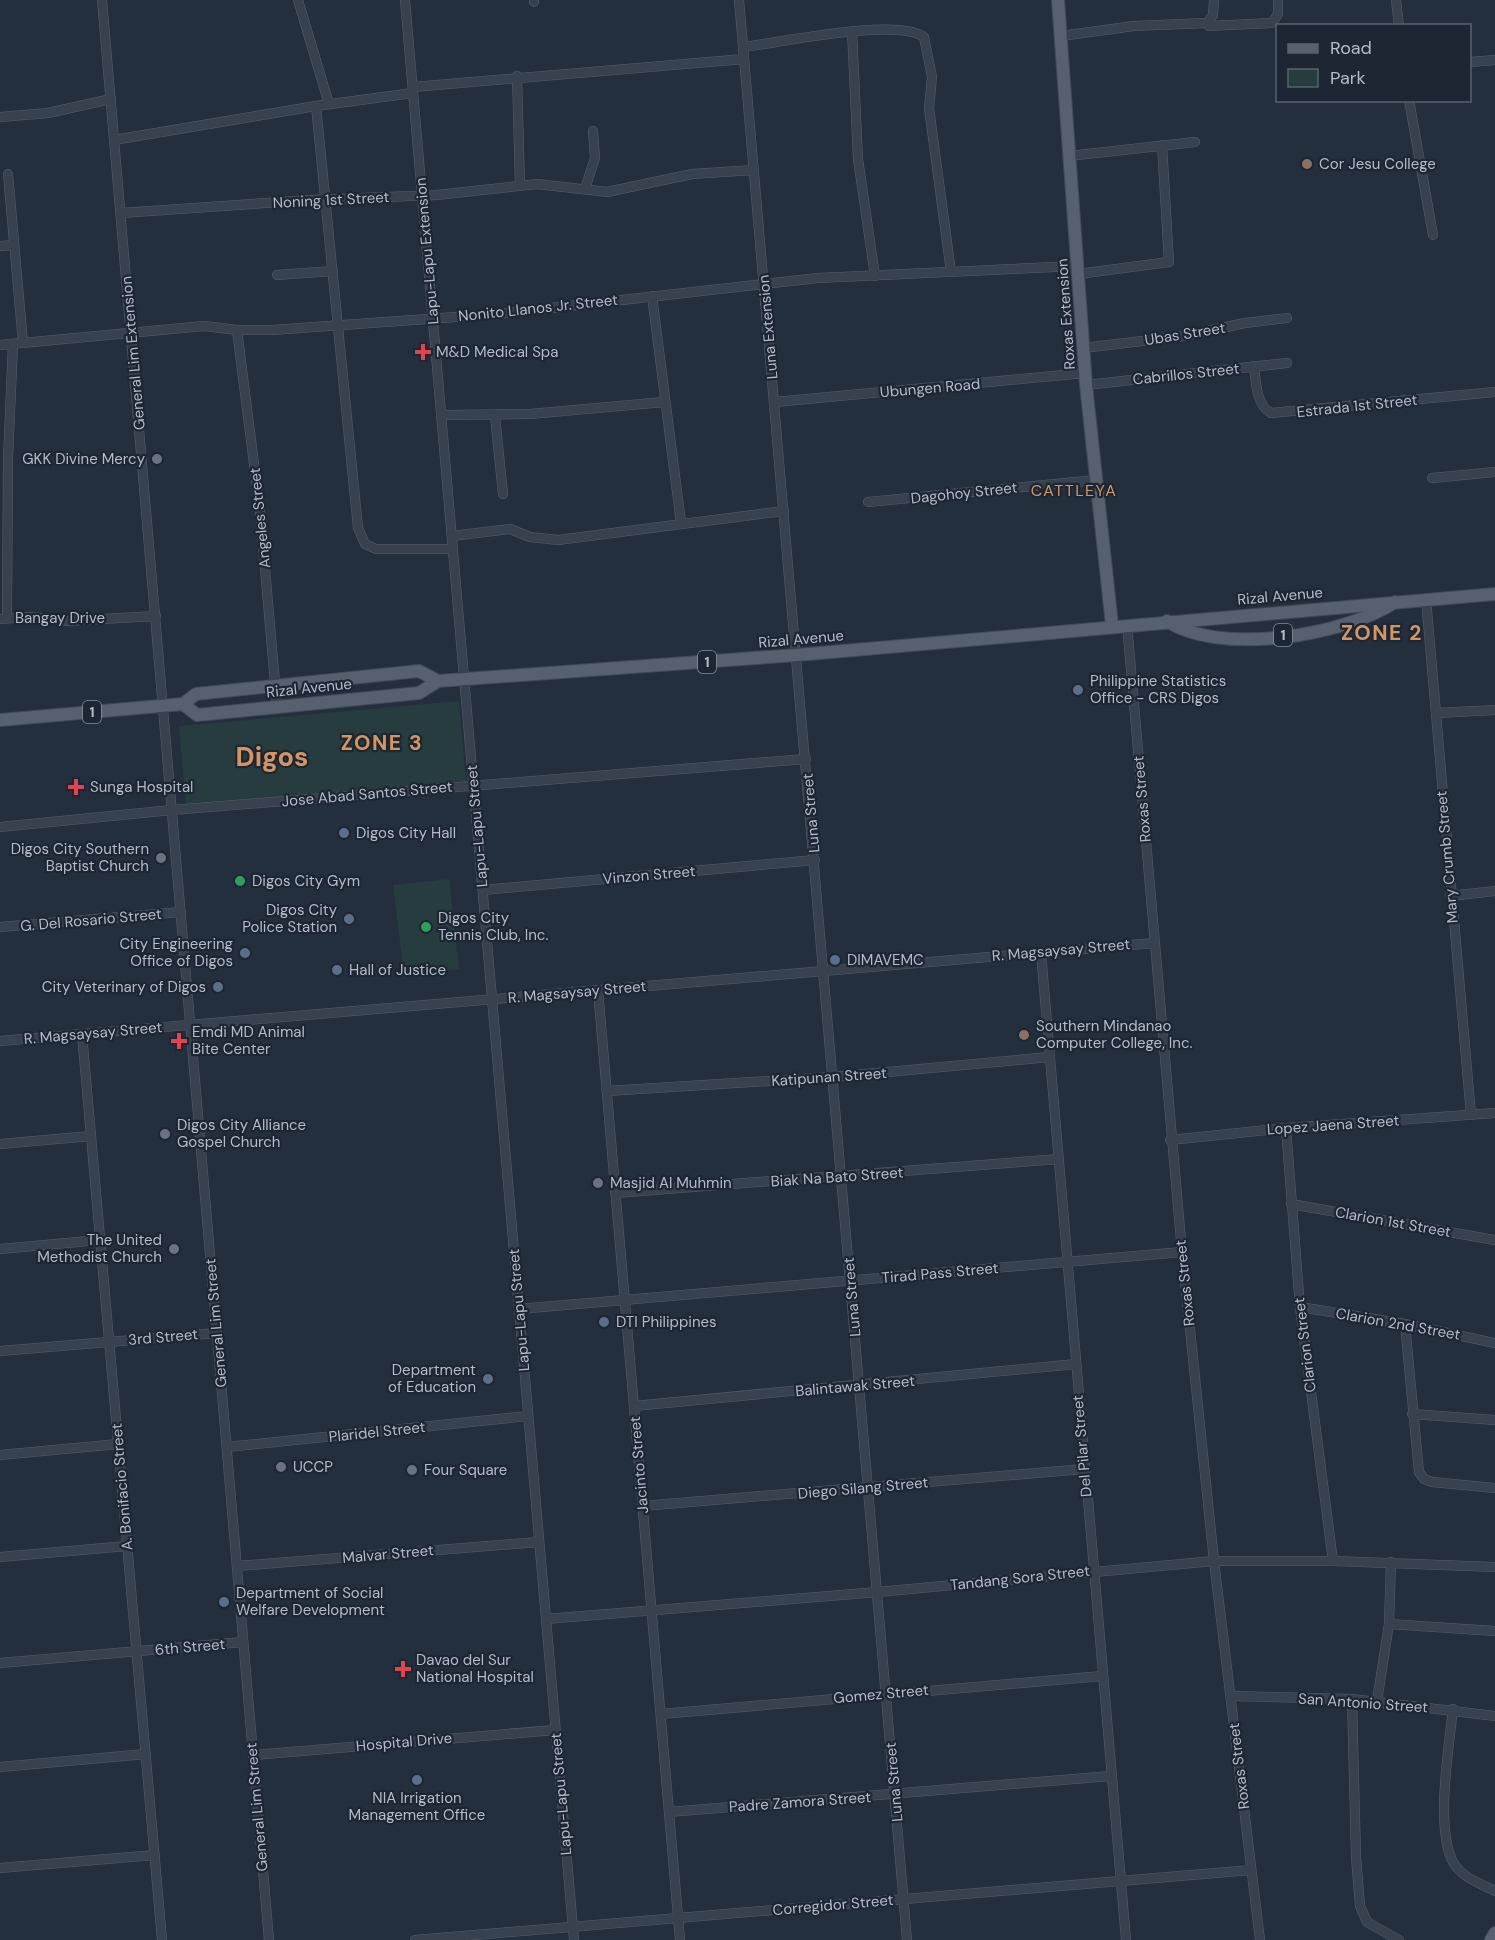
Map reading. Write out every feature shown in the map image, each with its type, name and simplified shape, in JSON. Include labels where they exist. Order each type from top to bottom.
[{"type":"main road","name":"Roxas Extension","points":[[1058,0],[1085,379],[1112,625]]},
{"type":"main road","name":"Rizal Avenue","points":[[0,720],[183,704],[196,694],[275,684],[419,671],[438,681],[464,681],[797,655],[1112,625],[1495,594]]},
{"type":"main road","name":"Rizal Avenue","points":[[1167,621],[1190,633],[1219,639],[1310,633],[1362,621],[1396,602]]},
{"type":"main road","points":[[311,681],[314,703]]},
{"type":"main road","name":"Rizal Avenue","points":[[183,704],[197,715],[419,693],[438,681]]},
{"type":"main road","points":[[1491,1940],[1495,1933]]},
{"type":"street","name":"General Lim Extension","points":[[102,0],[163,706]]},
{"type":"street","points":[[298,0],[329,104]]},
{"type":"street","name":"Lapu-Lapu Extension","points":[[405,0],[464,681]]},
{"type":"street","name":"Luna Extension","points":[[739,0],[797,655]]},
{"type":"street","points":[[1207,23],[1213,15],[1214,0]]},
{"type":"street","points":[[1061,36],[1150,24],[1207,23],[1209,26],[1223,27],[1272,23],[1278,14],[1278,0]]},
{"type":"street","points":[[1396,0],[1399,24]]},
{"type":"street","points":[[852,31],[858,159],[875,276]]},
{"type":"street","points":[[743,47],[852,31],[921,34],[926,40],[932,77],[929,108],[951,272]]},
{"type":"street","points":[[114,140],[413,90],[517,76],[744,59]]},
{"type":"street","points":[[1471,62],[1495,60]]},
{"type":"street","points":[[517,76],[520,186]]},
{"type":"street","points":[[0,117],[48,113],[111,99]]},
{"type":"street","points":[[1409,102],[1433,235]]},
{"type":"street","points":[[316,106],[356,517],[361,537],[365,544],[376,549],[453,549]]},
{"type":"street","points":[[585,189],[590,181],[595,158],[593,131]]},
{"type":"street","points":[[1069,156],[1195,142]]},
{"type":"street","name":"Nonito Llanos Jr. Street","points":[[0,345],[204,326],[237,330],[433,319],[764,283],[951,272],[1077,270],[1169,262],[1162,145]]},
{"type":"street","name":"Noning 1st Street","points":[[121,213],[422,196],[555,184],[618,191],[692,174],[754,170]]},
{"type":"street","points":[[8,174],[23,343]]},
{"type":"street","points":[[0,246],[14,245]]},
{"type":"street","points":[[277,275],[333,271]]},
{"type":"street","points":[[652,296],[681,523]]},
{"type":"street","name":"Ubas Street","points":[[1083,348],[1193,334],[1245,323],[1287,318]]},
{"type":"street","name":"Angeles Street","points":[[237,330],[260,511],[277,706]]},
{"type":"street","points":[[4,618],[13,344]]},
{"type":"street","name":"Cabrillos Street","points":[[1085,379],[1287,363]]},
{"type":"street","name":"Estrada 1st Street","points":[[1254,366],[1261,402],[1264,410],[1271,413],[1495,392]]},
{"type":"street","name":"Ubungen Road","points":[[775,402],[1085,379]]},
{"type":"street","points":[[441,415],[495,416],[664,402]]},
{"type":"street","points":[[495,416],[503,494]]},
{"type":"street","points":[[1432,478],[1495,472]]},
{"type":"street","name":"Dagohoy Street","points":[[868,502],[1096,480]]},
{"type":"street","points":[[452,536],[510,529],[530,537],[558,540],[784,511]]},
{"type":"street","name":"Mary Crumb Street","points":[[1426,599],[1450,896],[1471,1115]]},
{"type":"street","name":"Bangay Drive","points":[[4,618],[31,616],[66,621],[156,616]]},
{"type":"street","name":"Roxas Street","points":[[1127,624],[1170,1140],[1214,1561],[1260,1940]]},
{"type":"street","name":"Luna Street","points":[[797,655],[907,1940]]},
{"type":"street","name":"Lapu-Lapu Street","points":[[464,681],[574,1940]]},
{"type":"street","name":"General Lim Street","points":[[163,706],[269,1940]]},
{"type":"street","points":[[1436,713],[1495,710]]},
{"type":"street","name":"Jose Abad Santos Street","points":[[0,827],[172,810],[806,759]]},
{"type":"street","name":"Vinzon Street","points":[[483,890],[815,861]]},
{"type":"street","points":[[1450,896],[1495,891]]},
{"type":"street","name":"G. Del Rosario Street","points":[[0,927],[181,912]]},
{"type":"street","name":"R. Magsaysay Street","points":[[0,1041],[1154,943]]},
{"type":"street","name":"Del Pilar Street","points":[[1041,953],[1126,1940]]},
{"type":"street","name":"Jacinto Street","points":[[598,990],[680,1940]]},
{"type":"street","name":"A. Bonifacio Street","points":[[82,1034],[162,1940]]},
{"type":"street","name":"Katipunan Street","points":[[607,1092],[833,1077],[1050,1057]]},
{"type":"street","name":"Lopez Jaena Street","points":[[1170,1140],[1286,1128],[1495,1113]]},
{"type":"street","name":"Clarion Street","points":[[1286,1128],[1290,1204],[1300,1307],[1333,1561]]},
{"type":"street","points":[[0,1144],[91,1136]]},
{"type":"street","name":"Biak Na Bato Street","points":[[615,1193],[842,1178],[1059,1159]]},
{"type":"street","name":"Clarion 1st Street","points":[[1290,1204],[1495,1240]]},
{"type":"street","points":[[0,1249],[100,1240]]},
{"type":"street","name":"Tirad Pass Street","points":[[519,1309],[1182,1252]]},
{"type":"street","name":"Clarion 2nd Street","points":[[1300,1307],[1405,1324],[1495,1343]]},
{"type":"street","points":[[1405,1324],[1412,1414],[1421,1476],[1432,1482],[1495,1488]]},
{"type":"street","name":"3rd Street","points":[[0,1351],[217,1333]]},
{"type":"street","name":"Balintawak Street","points":[[634,1406],[1076,1364]]},
{"type":"street","points":[[1412,1414],[1495,1420]]},
{"type":"street","name":"Plaridel Street","points":[[227,1447],[528,1416]]},
{"type":"street","points":[[0,1455],[118,1444]]},
{"type":"street","name":"Diego Silang Street","points":[[642,1506],[1084,1468]]},
{"type":"street","name":"Malvar Street","points":[[237,1566],[539,1542]]},
{"type":"street","points":[[0,1557],[127,1546]]},
{"type":"street","name":"Tandang Sora Street","points":[[546,1619],[878,1592],[1214,1561],[1391,1562],[1495,1568]]},
{"type":"street","points":[[1377,1701],[1389,1624],[1391,1562]]},
{"type":"street","points":[[1389,1624],[1495,1631]]},
{"type":"street","name":"6th Street","points":[[0,1663],[243,1642]]},
{"type":"street","name":"Gomez Street","points":[[661,1714],[1102,1676]]},
{"type":"street","name":"San Antonio Street","points":[[1231,1696],[1352,1699],[1453,1709],[1495,1716]]},
{"type":"street","points":[[1352,1699],[1356,1857],[1360,1906],[1367,1922],[1399,1940]]},
{"type":"street","points":[[1453,1709],[1445,1786],[1449,1848],[1453,1862],[1460,1871],[1495,1891]]},
{"type":"street","name":"Hospital Drive","points":[[253,1755],[555,1730]]},
{"type":"street","points":[[0,1767],[146,1754]]},
{"type":"street","name":"Padre Zamora Street","points":[[669,1812],[1111,1776]]},
{"type":"street","points":[[0,1868],[154,1855]]},
{"type":"street","name":"Corregidor Street","points":[[415,1940],[1251,1870]]},
{"type":"green space","points":[[459,701],[466,781],[186,805],[179,726]]},
{"type":"green space","name":"Digos City Tennis Club, Inc.","points":[[449,879],[459,969],[404,975],[393,885]]},
{"type":"place","name":"Cor Jesu College","points":[[1307,164]]},
{"type":"place","name":"M&D Medical Spa","points":[[423,352]]},
{"type":"place","name":"GKK Divine Mercy","points":[[157,459]]},
{"type":"place","name":"Philippine Statistics Office - CRS Digos","points":[[1078,690]]},
{"type":"place","name":"Sunga Hospital","points":[[76,787]]},
{"type":"place","name":"Digos City Hall","points":[[344,833]]},
{"type":"place","name":"Digos City Southern Baptist Church","points":[[161,858]]},
{"type":"place","name":"Digos City Gym","points":[[240,881]]},
{"type":"place","name":"Digos City Police Station","points":[[349,919]]},
{"type":"place","name":"Digos City Tennis Club, Inc.","points":[[426,927]]},
{"type":"place","name":"City Engineering Office of Digos","points":[[245,953]]},
{"type":"place","name":"DIMAVEMC","points":[[835,960]]},
{"type":"place","name":"Hall of Justice","points":[[337,970]]},
{"type":"place","name":"City Veterinary of Digos","points":[[218,987]]},
{"type":"place","name":"Southern Mindanao Computer College, Inc.","points":[[1024,1035]]},
{"type":"place","name":"Emdi MD Animal Bite Center","points":[[179,1041]]},
{"type":"place","name":"Digos City Alliance Gospel Church","points":[[165,1134]]},
{"type":"place","name":"Masjid Al Muhmin","points":[[598,1183]]},
{"type":"place","name":"The United Methodist Church","points":[[174,1249]]},
{"type":"place","name":"DTI Philippines","points":[[604,1322]]},
{"type":"place","name":"Department of Education","points":[[488,1379]]},
{"type":"place","name":"UCCP","points":[[281,1467]]},
{"type":"place","name":"Four Square","points":[[412,1470]]},
{"type":"place","name":"Department of Social Welfare Development","points":[[224,1602]]},
{"type":"place","name":"Davao del Sur National Hospital","points":[[403,1669]]},
{"type":"place","name":"NIA Irrigation Management Office","points":[[417,1780]]},
{"type":"district","name":"CATTLEYA","points":[[1074,490]]},
{"type":"district","name":"ZONE 2","points":[[1382,633]]},
{"type":"district","name":"ZONE 3","points":[[382,743]]},
{"type":"district","name":"Digos","points":[[272,756]]}]
